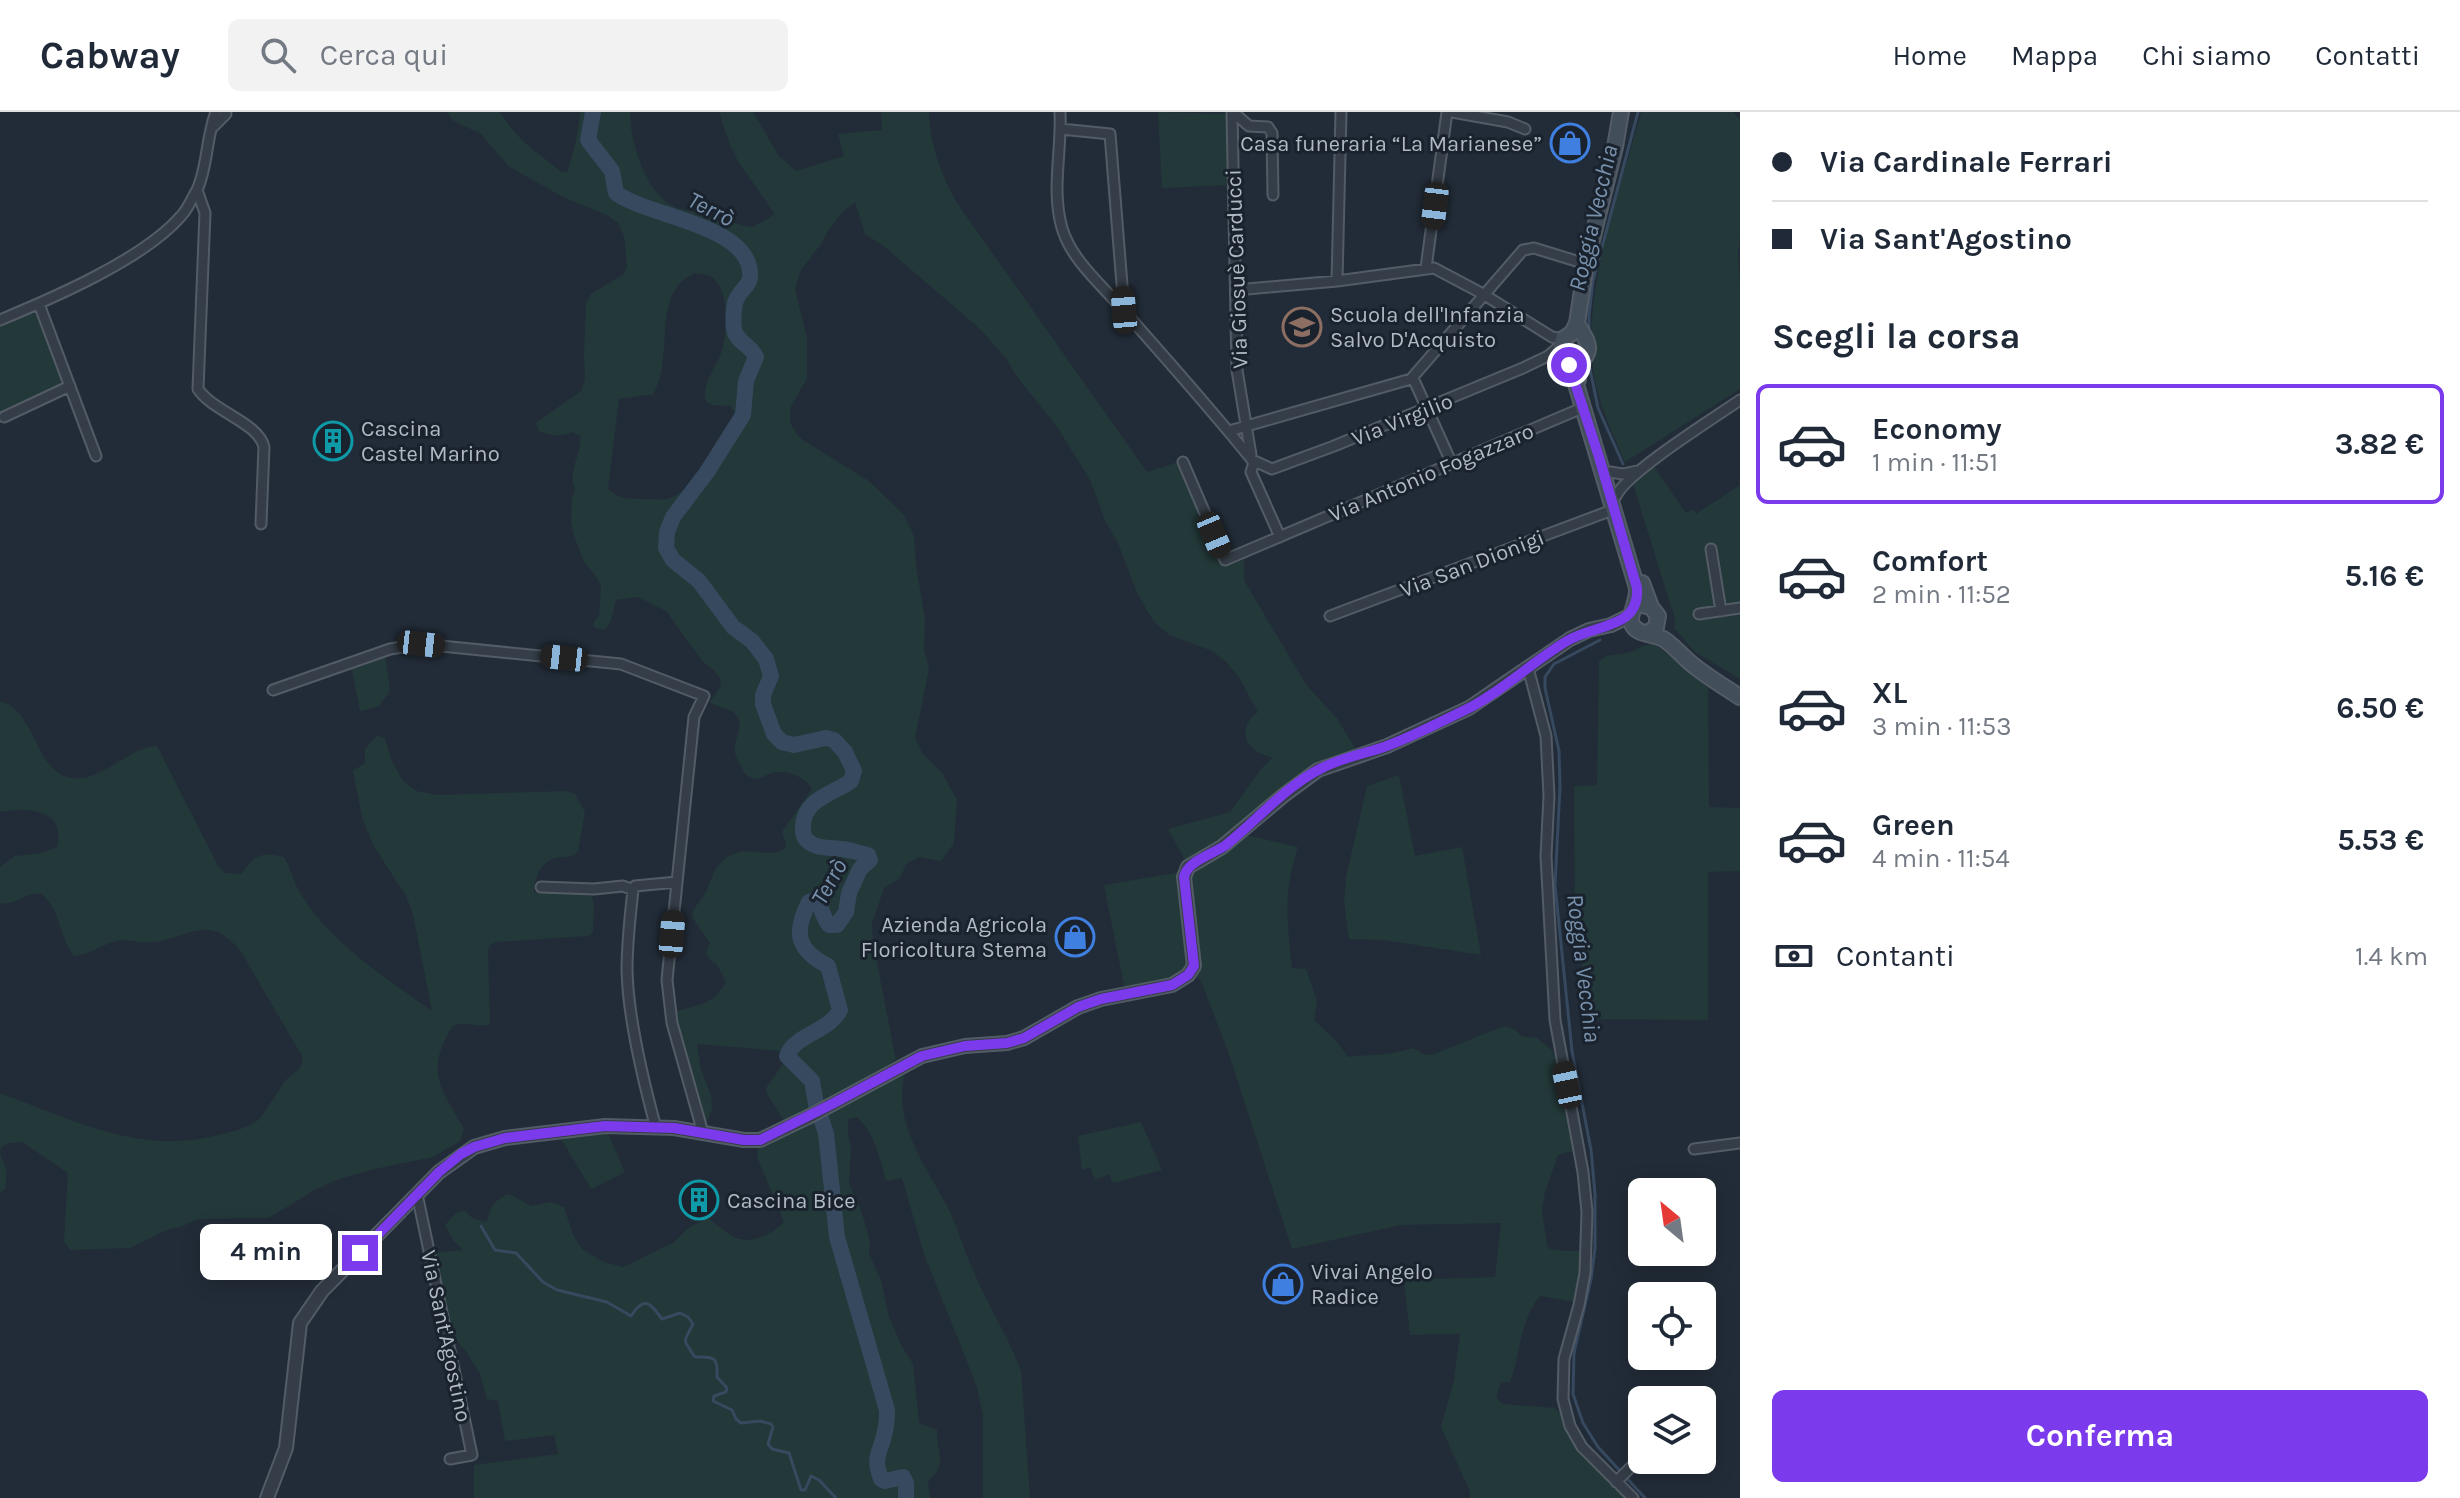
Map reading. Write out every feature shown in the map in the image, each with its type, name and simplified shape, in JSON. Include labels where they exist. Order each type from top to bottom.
[{"type":"main road","points":[[1623,112],[1570,344],[1572,371],[1641,582],[1655,613],[1675,644],[1699,666],[1740,694]]},
{"type":"main road","points":[[1570,344],[1578,379],[1610,472],[1637,588],[1633,617],[1639,632],[1664,639],[1697,668],[1740,694]]},
{"type":"main road","points":[[1633,617],[1642,605],[1655,613]]},
{"type":"main road","points":[[1648,633],[1656,627],[1655,613]]},
{"type":"street","points":[[0,320],[93,277],[149,244],[183,214],[197,190],[211,130],[224,112]]},
{"type":"street","points":[[1060,112],[1057,178],[1062,228],[1074,253],[1253,461],[1251,472],[1280,537]]},
{"type":"street","points":[[1232,112],[1249,126],[1268,127],[1272,133],[1273,195]]},
{"type":"street","name":"Via Giosuè Carducci","points":[[1232,112],[1237,370],[1253,461]]},
{"type":"street","points":[[1337,281],[1341,112]]},
{"type":"street","points":[[1426,268],[1449,112],[1508,122],[1525,129]]},
{"type":"street","points":[[1061,129],[1110,134],[1124,310]]},
{"type":"street","points":[[197,190],[205,213],[198,389],[211,403],[261,437],[264,447],[261,524]]},
{"type":"street","points":[[1229,431],[1413,378],[1526,248],[1586,264]]},
{"type":"street","points":[[1236,290],[1337,281],[1426,268],[1443,271],[1552,337],[1570,344]]},
{"type":"street","points":[[39,304],[96,456]]},
{"type":"street","name":"Via Virgilio","points":[[1253,461],[1272,469],[1427,409],[1570,344]]},
{"type":"street","points":[[1413,378],[1452,464]]},
{"type":"street","points":[[4,417],[70,386]]},
{"type":"street","points":[[1615,503],[1621,488],[1641,470],[1740,400]]},
{"type":"street","name":"Via Antonio Fogazzaro","points":[[1183,462],[1225,560],[1582,408]]},
{"type":"street","points":[[1610,472],[1623,474],[1641,470]]},
{"type":"street","name":"Via San Dionigi","points":[[1330,616],[1615,503]]},
{"type":"street","points":[[1711,549],[1721,611]]},
{"type":"street","points":[[1699,614],[1740,608]]},
{"type":"street","points":[[267,1498],[286,1448],[300,1323],[322,1291],[461,1154],[505,1138],[605,1126],[656,1128],[760,1140],[922,1056],[965,1046],[1007,1043],[1024,1038],[1078,1007],[1101,999],[1172,985],[1188,975],[1194,966],[1184,877],[1188,867],[1222,847],[1318,770],[1387,746],[1476,704],[1570,639],[1633,617]]},
{"type":"street","points":[[273,690],[390,649],[421,644],[621,664],[704,696],[694,717],[667,980],[672,1023],[703,1133]]},
{"type":"street","points":[[1528,668],[1546,736],[1549,796],[1546,856],[1555,1020],[1583,1172],[1587,1212],[1585,1273],[1564,1359],[1563,1399],[1567,1418],[1586,1453],[1633,1498]]},
{"type":"street","points":[[656,1128],[633,1019],[627,973],[627,940],[633,890],[638,884],[677,882]]},
{"type":"street","points":[[541,887],[594,889],[623,886],[633,890]]},
{"type":"street","points":[[1694,1149],[1740,1143]]},
{"type":"street","name":"Via Sant'Agostino","points":[[417,1194],[472,1455],[450,1459]]},
{"type":"street","points":[[1616,1482],[1628,1470]]},
{"type":"green space","points":[[448,112],[500,112],[528,145],[561,172],[567,172],[580,112],[630,112],[641,165],[663,199],[680,209],[753,227],[775,214],[739,163],[719,112],[753,112],[779,156],[796,171],[844,156],[838,134],[882,130],[881,112],[929,112],[937,159],[957,203],[1147,472],[1178,462],[1222,562],[1229,565],[1244,560],[1244,580],[1264,614],[1307,686],[1337,718],[1357,752],[1333,760],[1187,864],[1168,829],[1230,812],[1273,757],[1261,754],[1250,746],[1245,734],[1250,720],[1258,712],[1238,676],[1226,662],[1212,651],[1170,635],[1154,622],[1138,595],[1090,480],[1057,427],[1006,358],[981,330],[886,248],[865,234],[855,202],[841,214],[801,270],[795,289],[807,338],[807,378],[790,409],[790,423],[800,438],[869,481],[904,515],[914,536],[925,619],[924,649],[929,669],[915,738],[923,754],[942,773],[957,800],[954,843],[941,861],[919,857],[907,863],[899,879],[884,888],[872,923],[873,943],[896,1060],[830,1100],[785,1122],[766,1088],[784,1063],[781,1051],[697,1044],[712,1109],[706,1123],[695,1121],[675,1012],[710,1000],[726,982],[706,953],[710,943],[692,917],[694,910],[722,861],[740,852],[774,853],[787,846],[782,832],[812,789],[794,774],[775,772],[757,779],[744,772],[735,753],[739,720],[731,711],[710,702],[721,685],[720,678],[703,662],[666,611],[638,597],[616,600],[611,619],[604,630],[593,627],[599,616],[601,586],[584,562],[571,523],[575,489],[573,475],[580,436],[573,432],[548,434],[539,431],[536,423],[581,391],[585,380],[586,304],[591,294],[624,274],[627,266],[624,236],[618,223],[607,215],[563,197],[508,166],[481,134],[452,120]],"holes":[[[695,273],[710,276],[717,282],[724,297],[726,315],[724,343],[706,388],[706,402],[730,406],[736,414],[707,463],[689,486],[678,494],[667,499],[619,497],[608,489],[619,399],[653,394],[660,379],[665,327],[672,295],[681,282]]]},
{"type":"green space","points":[[1158,112],[1226,114],[1228,185],[1162,188]]},
{"type":"green space","points":[[1641,112],[1733,112],[1740,120],[1740,389],[1625,462],[1596,385],[1592,328],[1594,298],[1607,234]]},
{"type":"green space","points":[[31,312],[39,316],[67,390],[0,422],[0,325]]},
{"type":"green space","points":[[1651,462],[1686,513],[1693,509],[1696,514],[1740,485],[1740,679],[1695,652],[1674,628],[1675,619],[1633,484]]},
{"type":"green space","points":[[1652,644],[1708,688],[1709,807],[1740,808],[1740,871],[1708,872],[1708,1020],[1583,1019],[1582,927],[1575,928],[1574,786],[1597,785],[1599,661]]},
{"type":"green space","points":[[385,653],[390,691],[379,706],[360,711],[351,665]]},
{"type":"green space","points":[[0,701],[20,714],[46,760],[64,776],[88,777],[145,748],[157,746],[218,866],[225,873],[241,874],[259,856],[270,854],[284,857],[302,896],[329,930],[361,960],[432,1011],[413,914],[406,896],[373,845],[362,817],[353,771],[365,763],[365,749],[377,735],[385,739],[402,780],[416,791],[438,795],[567,791],[575,794],[585,812],[578,851],[545,864],[537,877],[534,892],[592,897],[593,931],[587,936],[496,942],[490,945],[490,1024],[453,1026],[439,1055],[439,1079],[464,1129],[460,1141],[433,1157],[336,1180],[269,1218],[199,1219],[169,1229],[130,1248],[70,1250],[64,1241],[68,1173],[22,1142],[8,1143],[1,1147],[0,1154],[0,1093],[106,1132],[161,1141],[189,1140],[233,1131],[258,1120],[285,1082],[300,1067],[302,1056],[240,950],[218,932],[199,930],[149,942],[116,941],[74,956],[53,908],[42,894],[0,903],[0,867],[15,856],[42,853],[57,847],[58,834],[56,824],[42,813],[21,810],[0,812]]},
{"type":"green space","points":[[1399,775],[1415,856],[1462,847],[1481,955],[1384,940],[1349,939],[1344,901],[1346,877],[1367,786]]},
{"type":"green space","points":[[1245,835],[1298,847],[1288,893],[1292,968],[1306,969],[1317,1001],[1314,1020],[1348,1057],[1389,1054],[1413,1048],[1432,1055],[1504,1026],[1516,1030],[1521,1036],[1537,1038],[1552,1050],[1557,1059],[1576,1150],[1558,1155],[1542,1211],[1550,1249],[1583,1251],[1576,1302],[1540,1296],[1524,1327],[1510,1382],[1501,1382],[1496,1398],[1503,1404],[1555,1408],[1574,1440],[1628,1498],[1470,1498],[1441,1427],[1454,1380],[1460,1334],[1410,1335],[1404,1280],[1495,1277],[1501,1223],[1401,1225],[1292,1249],[1228,1051],[1201,981],[1194,975],[1189,879],[1192,872]]},
{"type":"green space","points":[[1181,872],[1189,964],[1170,980],[1125,990],[1104,885]]},
{"type":"green space","points":[[901,1071],[908,1131],[951,1214],[972,1269],[1021,1371],[1030,1498],[983,1498],[983,1414],[976,1384],[924,1254],[902,1178],[886,1181],[873,1139],[857,1117],[848,1119],[851,1149],[849,1183],[862,1213],[870,1241],[869,1254],[881,1280],[888,1314],[913,1364],[919,1423],[937,1430],[940,1464],[928,1481],[930,1498],[474,1498],[474,1465],[558,1454],[554,1435],[505,1441],[498,1401],[487,1399],[480,1374],[453,1336],[434,1253],[463,1250],[445,1225],[456,1213],[464,1210],[472,1218],[487,1222],[494,1204],[509,1194],[532,1206],[551,1202],[564,1207],[573,1235],[582,1249],[604,1262],[623,1267],[673,1243],[688,1228],[708,1218],[736,1238],[749,1240],[762,1237],[784,1222],[757,1157],[759,1143]]},
{"type":"green space","points":[[1141,1122],[1162,1170],[1113,1183],[1109,1174],[1095,1180],[1090,1167],[1082,1170],[1078,1136]]},
{"type":"green space","points":[[607,1131],[625,1172],[591,1189],[560,1137]]},
{"type":"green space","points":[[0,1154],[7,1171],[5,1189],[0,1193]]},
{"type":"waterway","name":"Terrò","points":[[593,112],[588,140],[612,171],[616,193],[728,240],[741,252],[749,266],[749,281],[737,298],[734,314],[735,333],[756,357],[746,381],[743,415],[707,472],[673,517],[667,532],[666,548],[673,560],[699,581],[733,627],[752,641],[766,659],[771,676],[763,695],[763,704],[774,734],[782,742],[794,745],[826,738],[834,740],[845,752],[854,771],[851,781],[813,804],[804,818],[803,827],[808,842],[814,845],[868,855],[870,860],[860,869],[849,893],[846,912],[837,925],[829,925],[815,900],[809,902],[801,923],[804,947],[828,966],[840,1010],[828,1023],[797,1043],[787,1056],[812,1081],[826,1133],[837,1237],[887,1410],[886,1428],[877,1459],[878,1471],[885,1481],[903,1477],[906,1498]]},
{"type":"waterway","name":"Roggia Vecchia","points":[[1589,334],[1593,281],[1638,112]]},
{"type":"waterway","name":"Roggia Vecchia","points":[[1590,369],[1598,408],[1623,464]]},
{"type":"waterway","name":"Roggia Vecchia","points":[[1600,640],[1554,664],[1545,677],[1559,751],[1555,885],[1572,1051],[1591,1150],[1595,1194],[1595,1248],[1574,1353],[1573,1394],[1583,1423],[1598,1447],[1645,1498]]},
{"type":"waterway","points":[[481,1226],[495,1250],[516,1253],[543,1282],[557,1290],[607,1302],[631,1316],[640,1305],[647,1304],[662,1319],[680,1313],[688,1317],[693,1324],[686,1343],[695,1357],[714,1359],[717,1377],[727,1388],[726,1392],[714,1396],[713,1401],[732,1410],[741,1423],[760,1421],[771,1424],[773,1427],[768,1444],[772,1449],[789,1453],[801,1490],[805,1490],[811,1476],[836,1498]]},
{"type":"place","name":"Casa funeraria “La Marianese”","points":[[1570,143]]},
{"type":"place","name":"Scuola dell'Infanzia Salvo D'Acquisto","points":[[1302,327]]},
{"type":"place","name":"Cascina Castel Marino","points":[[333,441]]},
{"type":"place","name":"Azienda Agricola Floricoltura Stema","points":[[1075,937]]},
{"type":"place","name":"Cascina Bice","points":[[699,1200]]},
{"type":"place","name":"Vivai Angelo Radice","points":[[1283,1284]]},
{"type":"route","points":[[360,1253],[439,1172],[474,1147],[505,1138],[605,1126],[674,1128],[760,1140],[922,1056],[1024,1038],[1078,1007],[1101,999],[1172,985],[1188,975],[1194,966],[1184,877],[1188,867],[1222,847],[1323,767],[1387,746],[1469,708],[1570,639],[1631,615],[1637,602],[1637,588],[1569,365]]}]
